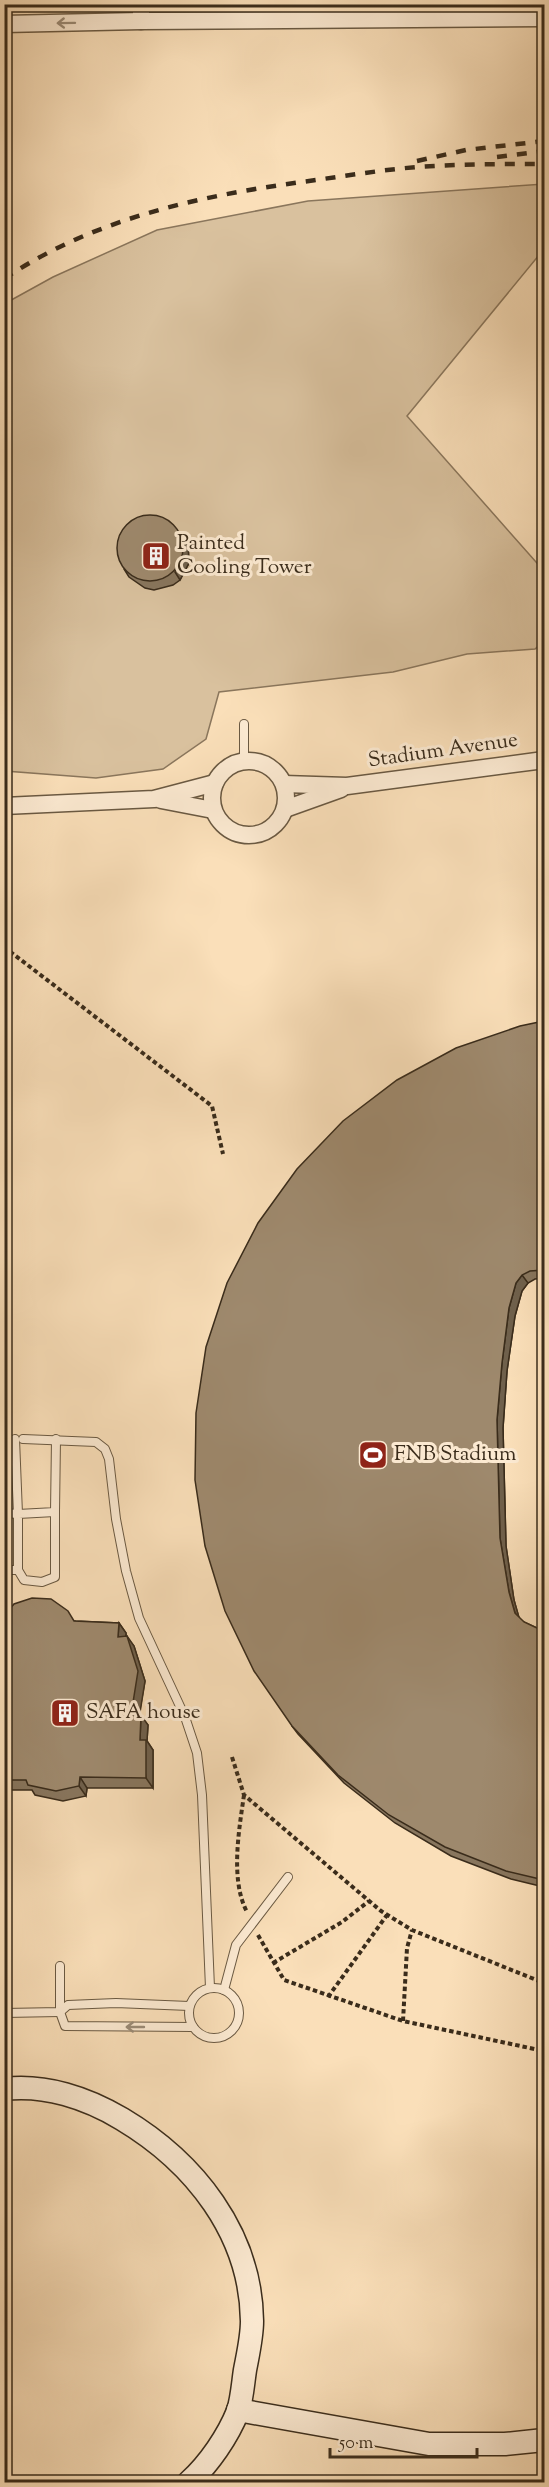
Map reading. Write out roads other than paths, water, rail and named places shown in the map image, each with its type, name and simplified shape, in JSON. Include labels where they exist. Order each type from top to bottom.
[{"type":"street","points":[[4,24],[141,13],[544,18]]},
{"type":"street","name":"Stadium Avenue","points":[[284,783],[347,786],[544,760]]},
{"type":"street","points":[[244,761],[257,761],[268,765],[278,773],[284,783],[287,796],[280,820],[272,828],[250,835],[238,834],[227,828],[213,810],[214,783],[222,772],[232,765],[244,761]]},
{"type":"street","points":[[4,806],[154,799],[214,783]]},
{"type":"street","name":"Stadium Avenue","points":[[285,809],[347,786]]},
{"type":"street","points":[[154,799],[213,810]]},
{"type":"street","points":[[8,2089],[67,2094],[99,2105],[143,2131],[180,2160],[205,2188],[223,2218],[239,2254],[249,2291],[252,2322],[238,2410],[220,2443],[199,2474],[189,2482]]},
{"type":"street","points":[[238,2410],[429,2444],[505,2444],[544,2440]]},
{"type":"lane","points":[[244,724],[244,761]]},
{"type":"lane","points":[[56,1439],[56,1577],[42,1582],[24,1580],[18,1570],[19,1439],[56,1439],[96,1442],[105,1449],[110,1469],[116,1519],[126,1571],[139,1618],[192,1734],[201,1778],[210,1988]]},
{"type":"lane","points":[[4,1513],[55,1512]]},
{"type":"lane","points":[[4,1570],[18,1570]]},
{"type":"lane","points":[[224,1990],[236,1945],[288,1877]]},
{"type":"lane","points":[[60,1966],[60,2012],[65,2026],[193,2027]]},
{"type":"lane","points":[[210,1988],[224,1990],[237,2002],[239,2010],[235,2026],[223,2036],[215,2038],[200,2034],[193,2027],[188,2014],[189,2006],[200,1992],[210,1988]]},
{"type":"lane","points":[[4,2013],[60,2012],[68,2005],[116,2003],[189,2006]]},
{"type":"railway","points":[[417,161],[466,150],[544,141]]},
{"type":"railway","points":[[497,157],[544,151]]},
{"type":"railway","points":[[4,279],[75,240],[150,212],[190,202],[269,187],[404,168],[544,164]]},
{"type":"place","name":"Painted Cooling Tower","points":[[156,556]]},
{"type":"place","name":"FNB Stadium","points":[[373,1455]]},
{"type":"place","name":"SAFA house","points":[[65,1713]]}]
